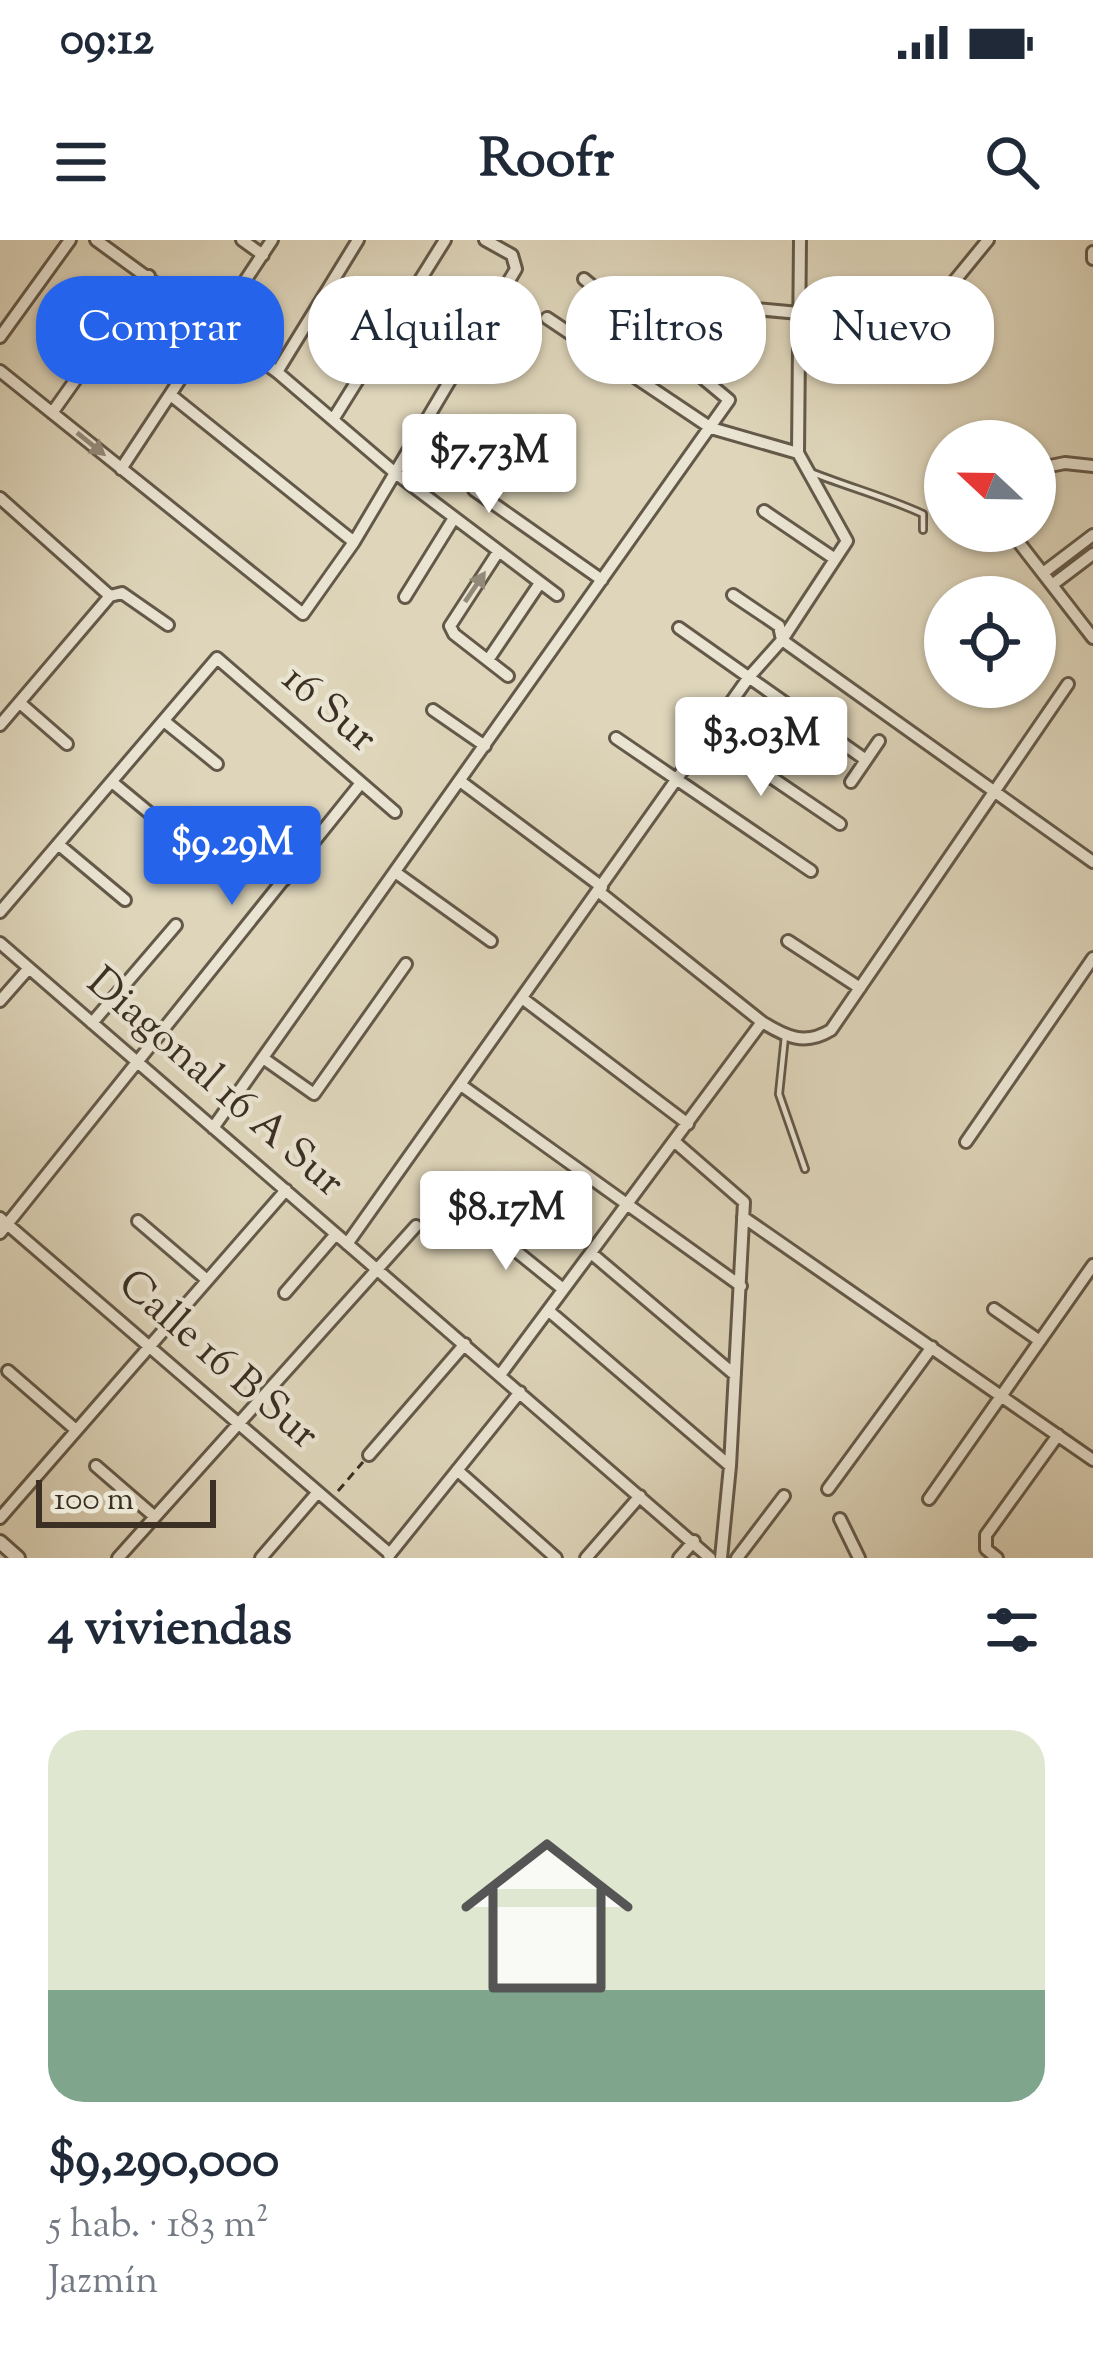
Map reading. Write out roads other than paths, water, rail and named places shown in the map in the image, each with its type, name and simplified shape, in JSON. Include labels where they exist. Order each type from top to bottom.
[{"type":"street","points":[[0,338],[70,240]]},
{"type":"street","points":[[96,240],[149,276]]},
{"type":"street","points":[[242,240],[262,255]]},
{"type":"street","points":[[248,276],[272,240]]},
{"type":"street","points":[[284,361],[358,240]]},
{"type":"street","points":[[334,418],[445,240]]},
{"type":"street","points":[[0,371],[303,614],[354,542],[516,269],[512,254],[485,240]]},
{"type":"street","points":[[800,240],[800,276]]},
{"type":"street","points":[[959,276],[988,240]]},
{"type":"street","points":[[548,318],[711,428],[798,453]]},
{"type":"street","points":[[284,378],[394,472],[557,595]]},
{"type":"street","points":[[52,413],[73,384]]},
{"type":"street","points":[[121,469],[179,384]]},
{"type":"street","points":[[213,1128],[711,428],[729,400],[710,384]]},
{"type":"street","points":[[347,1244],[749,677],[782,640],[847,542],[798,453],[799,384]]},
{"type":"street","points":[[172,396],[354,542]]},
{"type":"street","points":[[1056,465],[1093,466]]},
{"type":"street","points":[[474,490],[602,580]]},
{"type":"street","points":[[0,498],[110,596]]},
{"type":"street","points":[[764,511],[835,559]]},
{"type":"street","points":[[405,597],[454,518]]},
{"type":"street","points":[[1042,573],[1093,535]]},
{"type":"street","points":[[498,552],[452,621],[454,634],[508,676]]},
{"type":"street","points":[[1026,552],[1044,576]]},
{"type":"street","points":[[1056,582],[1093,554]]},
{"type":"street","points":[[488,660],[540,584]]},
{"type":"street","points":[[1056,590],[1093,638]]},
{"type":"street","points":[[0,725],[5,710],[20,703],[110,596],[122,593],[168,625]]},
{"type":"street","points":[[733,595],[779,626],[782,640],[1093,862]]},
{"type":"street","points":[[679,628],[866,760]]},
{"type":"street","name":"16 Sur","points":[[164,721],[217,658],[394,812]]},
{"type":"street","points":[[460,782],[762,1022],[785,1036],[816,1039],[831,1030],[1068,684]]},
{"type":"street","points":[[20,703],[67,744]]},
{"type":"street","points":[[433,710],[485,746]]},
{"type":"street","points":[[0,912],[164,721],[217,764]]},
{"type":"street","points":[[709,735],[840,824]]},
{"type":"street","points":[[616,738],[811,872]]},
{"type":"street","points":[[851,782],[879,741]]},
{"type":"street","points":[[112,782],[170,830]]},
{"type":"street","points":[[2,1225],[361,783]]},
{"type":"street","points":[[212,818],[284,880]]},
{"type":"street","points":[[58,844],[124,900]]},
{"type":"street","points":[[395,872],[491,941]]},
{"type":"street","points":[[92,1023],[176,925]]},
{"type":"street","points":[[788,941],[860,988]]},
{"type":"street","name":"Diagonal 16 A Sur","points":[[0,944],[710,1558]]},
{"type":"street","points":[[966,1142],[1093,958]]},
{"type":"street","points":[[263,1058],[314,1094],[406,964]]},
{"type":"street","points":[[0,1001],[29,968]]},
{"type":"street","points":[[523,998],[688,1124]]},
{"type":"street","points":[[500,1375],[762,1022]]},
{"type":"street","points":[[461,1085],[741,1286]]},
{"type":"street","points":[[675,1142],[744,1202],[721,1558]]},
{"type":"street","points":[[0,1518],[286,1190]]},
{"type":"street","points":[[743,1217],[1093,1460]]},
{"type":"street","points":[[139,1221],[207,1280]]},
{"type":"street","points":[[478,1221],[563,1289]]},
{"type":"street","name":"Calle 16 B Sur","points":[[2,1225],[149,1346],[388,1556]]},
{"type":"street","points":[[118,1558],[416,1226]]},
{"type":"street","points":[[285,1293],[336,1234]]},
{"type":"street","points":[[592,1253],[735,1375]]},
{"type":"street","points":[[929,1499],[1093,1264]]},
{"type":"street","points":[[994,1310],[1040,1341]]},
{"type":"street","points":[[549,1311],[730,1466]]},
{"type":"street","points":[[369,1455],[465,1344]]},
{"type":"street","points":[[828,1489],[932,1347]]},
{"type":"street","points":[[8,1371],[76,1430]]},
{"type":"street","points":[[388,1556],[520,1391]]},
{"type":"street","points":[[997,1558],[986,1549],[986,1535],[1058,1436]]},
{"type":"street","points":[[96,1466],[155,1516]]},
{"type":"street","points":[[457,1470],[556,1558]]},
{"type":"street","points":[[260,1558],[318,1492]]},
{"type":"street","points":[[586,1558],[640,1496]]},
{"type":"street","points":[[737,1558],[784,1496]]},
{"type":"street","points":[[840,1519],[859,1558]]},
{"type":"street","points":[[679,1558],[694,1541]]},
{"type":"street","points":[[0,1542],[18,1558]]},
{"type":"lane","points":[[808,471],[856,490],[876,492],[922,514],[923,530]]},
{"type":"lane","points":[[785,1036],[779,1094],[805,1169]]}]
